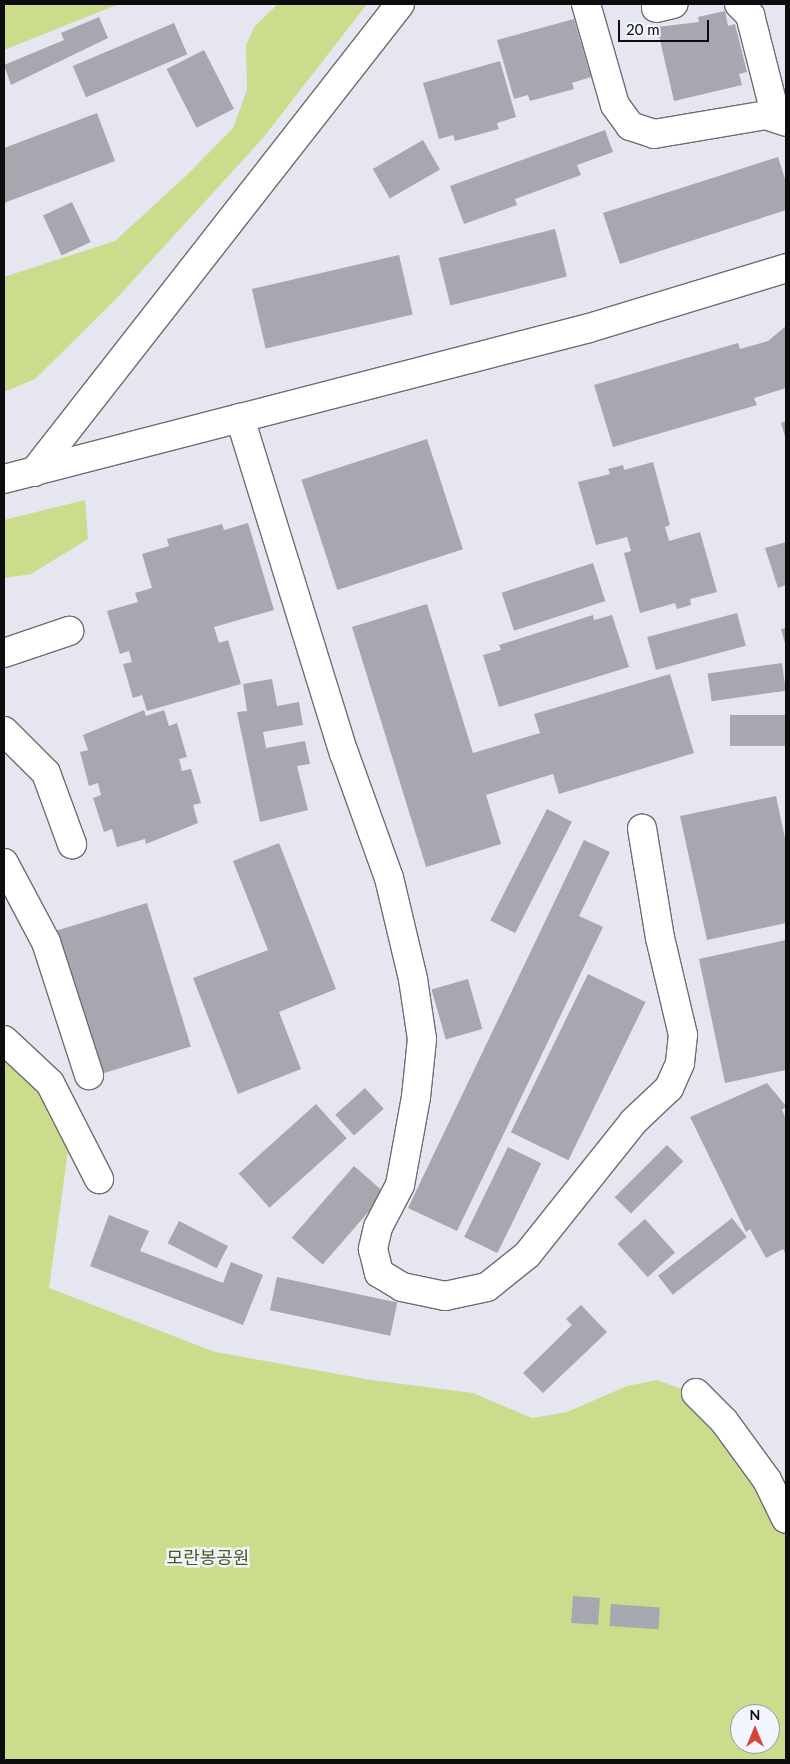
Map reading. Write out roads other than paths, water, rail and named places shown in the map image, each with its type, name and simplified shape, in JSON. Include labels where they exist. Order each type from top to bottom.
[{"type":"street","points":[[34,472],[400,4]]},
{"type":"street","points":[[586,4],[615,105],[630,126],[654,134],[766,114],[781,120]]},
{"type":"street","points":[[739,4],[750,15],[781,120]]},
{"type":"street","points":[[4,479],[588,328],[786,268]]},
{"type":"street","points":[[240,418],[344,753],[389,878],[413,979],[422,1039],[416,1097],[400,1185],[378,1227],[372,1249],[379,1272],[402,1287],[445,1296],[487,1287],[527,1255],[633,1122],[670,1088],[680,1064],[683,1035],[660,938],[642,828]]},
{"type":"street","points":[[4,654],[69,631]]},
{"type":"street","points":[[4,731],[46,773],[72,844]]},
{"type":"street","points":[[4,863],[46,942],[89,1075]]},
{"type":"street","points":[[4,1040],[50,1083],[99,1179]]},
{"type":"street","points":[[696,1393],[724,1421],[767,1480],[786,1519]]},
{"type":"park label","name":"모란봉공원","points":[[208,1557]]}]
